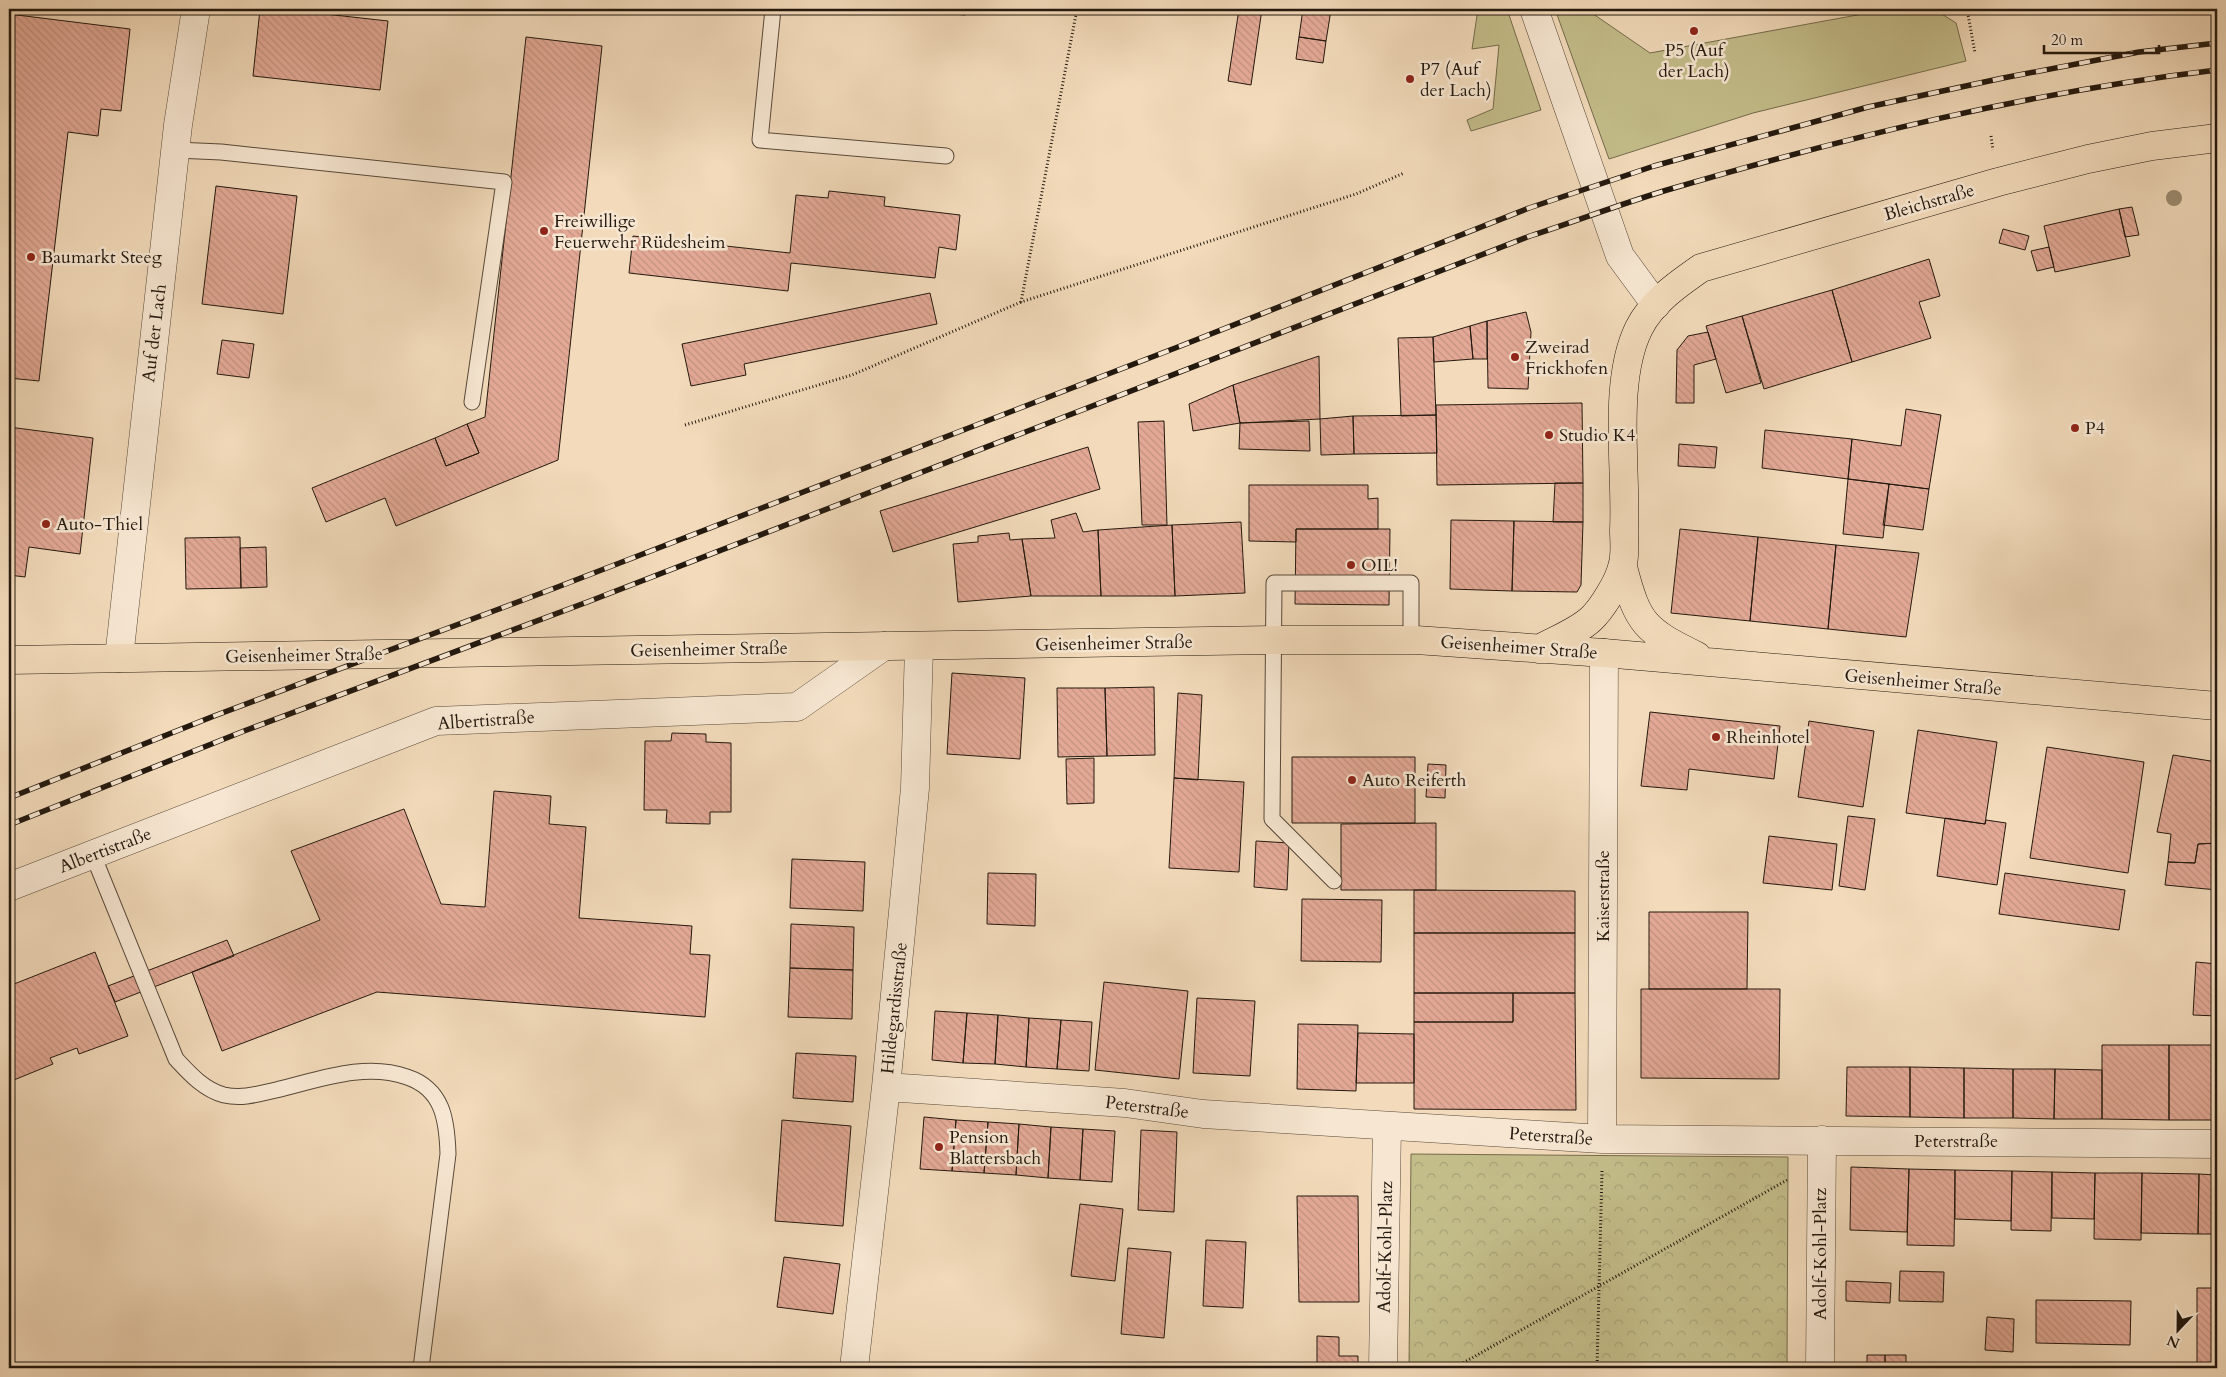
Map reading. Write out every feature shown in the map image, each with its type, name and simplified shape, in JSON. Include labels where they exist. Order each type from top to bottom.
[{"type":"main road","name":"Bleichstraße","points":[[1656,304],[1677,285],[1701,268],[1998,182],[2152,146],[2217,138]]},
{"type":"main road","points":[[1656,304],[1640,326],[1630,348],[1624,374],[1625,521],[1622,567],[1630,596],[1640,618],[1659,637],[1712,664]]},
{"type":"main road","points":[[1539,649],[1591,619],[1606,600],[1622,567]]},
{"type":"main road","name":"Geisenheimer Straße","points":[[9,660],[1274,640],[1411,640],[1604,653],[1712,664],[2217,706]]},
{"type":"street","name":"Auf der Lach","points":[[119,658],[176,150],[196,9]]},
{"type":"street","points":[[1534,9],[1620,256],[1656,304]]},
{"type":"street","name":"Albertistraße","points":[[9,888],[436,721],[796,707],[884,646]]},
{"type":"street","name":"Hildegardisstraße","points":[[854,1368],[886,1087],[915,788],[919,647]]},
{"type":"street","name":"Kaiserstraße","points":[[1602,1152],[1604,653]]},
{"type":"street","name":"Peterstraße","points":[[886,1087],[1125,1103],[1203,1114],[1387,1126],[1602,1152],[1822,1140],[2217,1144]]},
{"type":"street","name":"Adolf-Kohl-Platz","points":[[1383,1368],[1387,1126]]},
{"type":"street","name":"Adolf-Kohl-Platz","points":[[1820,1368],[1822,1140]]},
{"type":"lane","points":[[773,9],[760,140],[946,156]]},
{"type":"lane","points":[[176,150],[221,152],[504,182],[472,402]]},
{"type":"lane","points":[[1334,881],[1272,819],[1274,583],[1411,583],[1411,640]]},
{"type":"lane","points":[[93,855],[176,1059],[199,1082],[222,1094],[246,1097],[354,1071],[391,1071],[416,1080],[436,1098],[447,1121],[448,1154],[421,1368]]},
{"type":"path","points":[[1021,302],[1077,9]]},
{"type":"path","points":[[1942,9],[1947,12],[1967,9],[1975,53]]},
{"type":"path","points":[[685,425],[852,375],[1021,302],[1356,194],[1404,173]]},
{"type":"path","points":[[1597,1368],[1602,1152]]},
{"type":"path","points":[[1454,1368],[1787,1180]]},
{"type":"green space","points":[[1478,9],[1507,9],[1541,110],[1471,131],[1467,120],[1493,109],[1499,45],[1472,49]]},
{"type":"green space","points":[[1555,9],[1586,9],[1650,53],[1890,9],[1934,9],[1956,23],[1966,61],[1753,113],[1609,159]]},
{"type":"green space","points":[[1411,1154],[1788,1157],[1787,1368],[1409,1368]]},
{"type":"building","points":[[260,9],[280,9],[388,21],[380,90],[253,76]]},
{"type":"building","points":[[903,9],[965,9],[965,15]]},
{"type":"building","points":[[1239,9],[1262,9],[1251,85],[1228,81]]},
{"type":"building","points":[[1303,9],[1331,10],[1326,41],[1299,37]]},
{"type":"building","name":"Baumarkt Steeg","points":[[9,14],[130,29],[121,111],[101,109],[98,136],[68,132],[39,381],[9,378]]},
{"type":"building","name":"Freiwillige Feuerwehr Rüdesheim","points":[[526,37],[602,46],[558,460],[396,526],[385,498],[326,522],[312,488],[435,438],[446,466],[479,453],[467,424],[485,417]]},
{"type":"building","points":[[1299,37],[1326,41],[1323,63],[1296,59]]},
{"type":"building","points":[[216,186],[297,196],[283,314],[202,304]]},
{"type":"building","points":[[829,191],[885,197],[884,206],[960,215],[956,250],[939,247],[935,278],[791,263],[788,291],[629,273],[633,236],[790,253],[796,195],[828,198]]},
{"type":"building","points":[[2132,207],[2139,235],[2125,237],[2119,209]]},
{"type":"building","points":[[2119,209],[2130,256],[2055,272],[2044,226]]},
{"type":"building","points":[[2003,229],[2029,236],[2025,250],[1999,243]]},
{"type":"building","points":[[2049,247],[2054,267],[2037,271],[2031,251]]},
{"type":"building","points":[[1929,259],[1940,296],[1919,302],[1931,338],[1852,362],[1832,290]]},
{"type":"building","points":[[1832,290],[1852,362],[1764,389],[1742,316]]},
{"type":"building","points":[[930,293],[937,324],[744,364],[746,375],[691,386],[682,344]]},
{"type":"building","points":[[1526,312],[1531,332],[1528,389],[1488,388],[1487,321]]},
{"type":"building","points":[[1742,316],[1761,383],[1726,393],[1706,326]]},
{"type":"building","points":[[1487,321],[1487,359],[1473,359],[1470,326]]},
{"type":"building","points":[[1470,326],[1473,359],[1434,362],[1433,337]]},
{"type":"building","points":[[1708,332],[1716,359],[1694,365],[1694,403],[1676,403],[1677,350],[1688,336]]},
{"type":"building","points":[[1433,337],[1436,415],[1401,416],[1398,338]]},
{"type":"building","points":[[222,340],[254,344],[249,378],[217,374]]},
{"type":"building","points":[[1319,356],[1320,419],[1240,423],[1233,385]]},
{"type":"building","points":[[1233,385],[1240,423],[1193,431],[1189,404]]},
{"type":"building","points":[[1582,403],[1583,483],[1437,485],[1436,405]]},
{"type":"building","points":[[1906,409],[1941,415],[1929,489],[1848,479],[1852,439],[1901,446]]},
{"type":"building","points":[[1436,415],[1437,453],[1354,454],[1353,416]]},
{"type":"building","points":[[1353,416],[1354,454],[1321,455],[1320,419]]},
{"type":"building","points":[[1164,421],[1167,525],[1142,525],[1138,422]]},
{"type":"building","points":[[1309,421],[1310,451],[1239,449],[1240,423]]},
{"type":"building","points":[[467,424],[479,453],[446,466],[435,438]]},
{"type":"building","name":"Auto-Thiel","points":[[9,427],[93,438],[80,554],[29,547],[25,577],[9,575]]},
{"type":"building","points":[[1765,430],[1852,439],[1848,479],[1762,468]]},
{"type":"building","points":[[1679,444],[1717,447],[1715,468],[1678,466]]},
{"type":"building","points":[[1088,447],[1100,489],[893,552],[880,511]]},
{"type":"building","points":[[1848,479],[1889,484],[1883,538],[1843,534]]},
{"type":"building","points":[[1555,483],[1583,483],[1583,522],[1553,522]]},
{"type":"building","points":[[1889,484],[1929,489],[1923,530],[1883,525]]},
{"type":"building","points":[[1249,485],[1368,485],[1368,499],[1378,498],[1378,529],[1296,529],[1296,542],[1249,541]]},
{"type":"building","points":[[1076,513],[1083,532],[1098,530],[1101,596],[1031,596],[1022,539],[1055,538],[1051,520]]},
{"type":"building","points":[[1451,520],[1514,521],[1512,591],[1450,589]]},
{"type":"building","points":[[1514,521],[1583,522],[1581,585],[1577,592],[1512,591]]},
{"type":"building","points":[[1241,522],[1245,593],[1175,596],[1172,525]]},
{"type":"building","points":[[1172,525],[1175,596],[1101,596],[1098,530]]},
{"type":"building","points":[[1296,529],[1390,529],[1389,605],[1295,604]]},
{"type":"building","points":[[1680,529],[1758,537],[1750,621],[1671,613]]},
{"type":"building","points":[[1009,533],[1010,540],[1022,539],[1031,596],[958,602],[953,544],[978,542],[978,536]]},
{"type":"building","points":[[240,537],[241,588],[186,589],[185,538]]},
{"type":"building","points":[[1758,537],[1836,545],[1828,629],[1750,621]]},
{"type":"building","points":[[1836,545],[1919,553],[1906,637],[1828,629]]},
{"type":"building","points":[[266,547],[267,587],[241,588],[240,548]]},
{"type":"building","points":[[952,673],[1025,678],[1020,759],[947,754]]},
{"type":"building","points":[[1154,687],[1155,755],[1107,756],[1105,688]]},
{"type":"building","points":[[1057,688],[1105,688],[1107,756],[1058,757]]},
{"type":"building","points":[[1178,693],[1202,695],[1198,780],[1174,778]]},
{"type":"building","points":[[1650,712],[1780,726],[1774,779],[1689,769],[1687,790],[1641,786]]},
{"type":"building","points":[[1809,721],[1874,731],[1863,807],[1798,797]]},
{"type":"building","points":[[1918,730],[1997,742],[1985,824],[1906,813]]},
{"type":"building","points":[[672,733],[706,734],[706,742],[731,743],[731,812],[710,812],[710,824],[666,823],[667,810],[644,810],[645,741],[671,741]]},
{"type":"building","points":[[2047,747],[2144,762],[2128,873],[2030,858]]},
{"type":"building","points":[[2173,755],[2217,762],[2217,843],[2198,844],[2195,863],[2168,862],[2171,834],[2157,832]]},
{"type":"building","points":[[1292,757],[1415,757],[1415,823],[1292,823]]},
{"type":"building","points":[[1094,758],[1094,803],[1067,804],[1066,759]]},
{"type":"building","points":[[1428,764],[1446,765],[1445,798],[1426,797]]},
{"type":"building","points":[[1174,778],[1244,782],[1239,872],[1169,868]]},
{"type":"building","points":[[494,791],[551,796],[549,824],[586,827],[579,918],[692,926],[690,954],[710,955],[705,1017],[377,992],[222,1051],[192,972],[320,920],[291,851],[404,809],[441,904],[485,907]]},
{"type":"building","points":[[1848,816],[1875,819],[1865,890],[1839,886]]},
{"type":"building","points":[[1945,818],[1985,824],[1986,820],[2006,823],[1997,885],[1937,876]]},
{"type":"building","points":[[1436,823],[1436,890],[1341,890],[1341,824]]},
{"type":"building","points":[[1769,836],[1837,844],[1832,890],[1763,883]]},
{"type":"building","points":[[1256,841],[1289,843],[1287,890],[1254,887]]},
{"type":"building","points":[[2217,843],[2217,890],[2165,885],[2168,862],[2195,863],[2198,844]]},
{"type":"building","points":[[792,859],[865,862],[863,911],[790,908]]},
{"type":"building","points":[[988,873],[1036,874],[1035,926],[987,924]]},
{"type":"building","points":[[2005,873],[2125,890],[2119,930],[1999,914]]},
{"type":"building","points":[[1414,890],[1575,891],[1575,933],[1414,933]]},
{"type":"building","points":[[1302,899],[1382,900],[1381,962],[1301,961]]},
{"type":"building","points":[[1649,912],[1748,912],[1747,989],[1649,989]]},
{"type":"building","points":[[791,924],[854,927],[853,970],[790,968]]},
{"type":"building","points":[[1414,933],[1575,933],[1575,993],[1414,993]]},
{"type":"building","points":[[227,940],[234,956],[115,1002],[108,986]]},
{"type":"building","points":[[95,952],[128,1036],[79,1054],[77,1048],[50,1058],[53,1064],[9,1082],[9,986]]},
{"type":"building","points":[[2196,962],[2217,964],[2217,1016],[2193,1015]]},
{"type":"building","points":[[790,968],[853,970],[852,1019],[788,1017]]},
{"type":"building","points":[[1104,982],[1188,991],[1179,1079],[1095,1070]]},
{"type":"building","points":[[1641,989],[1780,989],[1779,1079],[1641,1078]]},
{"type":"building","points":[[1414,993],[1513,993],[1513,1022],[1414,1022]]},
{"type":"building","points":[[1513,993],[1575,993],[1576,1110],[1414,1109],[1414,1022],[1513,1022]]},
{"type":"building","points":[[1197,998],[1255,1001],[1250,1076],[1193,1073]]},
{"type":"building","points":[[935,1011],[967,1013],[963,1063],[932,1060]]},
{"type":"building","points":[[967,1013],[998,1015],[995,1064],[963,1063]]},
{"type":"building","points":[[998,1015],[1029,1018],[1026,1067],[995,1064]]},
{"type":"building","points":[[1029,1018],[1061,1020],[1057,1069],[1026,1067]]},
{"type":"building","points":[[1061,1020],[1092,1022],[1089,1071],[1057,1069]]},
{"type":"building","points":[[1298,1024],[1358,1025],[1356,1091],[1297,1089]]},
{"type":"building","points":[[1358,1033],[1414,1034],[1414,1083],[1356,1083]]},
{"type":"building","points":[[2102,1045],[2169,1045],[2169,1120],[2102,1119]]},
{"type":"building","points":[[2169,1045],[2217,1045],[2217,1120],[2169,1120]]},
{"type":"building","points":[[796,1053],[856,1056],[853,1102],[793,1098]]},
{"type":"building","points":[[1847,1067],[1910,1067],[1910,1117],[1846,1116]]},
{"type":"building","points":[[1910,1067],[1964,1068],[1964,1118],[1910,1117]]},
{"type":"building","points":[[1964,1068],[2013,1069],[2013,1118],[1964,1118]]},
{"type":"building","points":[[2013,1069],[2055,1069],[2054,1119],[2013,1118]]},
{"type":"building","points":[[2055,1069],[2102,1070],[2102,1119],[2054,1119]]},
{"type":"building","points":[[924,1117],[956,1120],[952,1171],[920,1169]]},
{"type":"building","points":[[782,1120],[851,1126],[843,1226],[775,1221]]},
{"type":"building","points":[[956,1120],[988,1122],[984,1173],[952,1171]]},
{"type":"building","points":[[988,1122],[1019,1124],[1016,1175],[984,1173]]},
{"type":"building","points":[[1019,1124],[1051,1127],[1048,1178],[1016,1175]]},
{"type":"building","points":[[1051,1127],[1083,1129],[1080,1180],[1048,1178]]},
{"type":"building","points":[[1083,1129],[1115,1131],[1112,1182],[1080,1180]]},
{"type":"building","points":[[1141,1130],[1177,1132],[1174,1212],[1138,1210]]},
{"type":"building","points":[[1851,1167],[1909,1169],[1907,1232],[1850,1230]]},
{"type":"building","points":[[1909,1169],[1955,1170],[1954,1246],[1907,1245]]},
{"type":"building","points":[[1955,1170],[2012,1171],[2011,1221],[1955,1219]]},
{"type":"building","points":[[2012,1171],[2052,1172],[2051,1231],[2011,1230]]},
{"type":"building","points":[[2052,1172],[2095,1173],[2094,1219],[2052,1218]]},
{"type":"building","points":[[2095,1173],[2142,1173],[2141,1240],[2094,1239]]},
{"type":"building","points":[[2142,1173],[2199,1174],[2198,1234],[2141,1233]]},
{"type":"building","points":[[2199,1174],[2217,1175],[2217,1234],[2198,1234]]},
{"type":"building","points":[[1297,1196],[1358,1196],[1359,1302],[1299,1302]]},
{"type":"building","points":[[1080,1204],[1123,1209],[1115,1281],[1071,1276]]},
{"type":"building","points":[[1206,1240],[1246,1242],[1243,1308],[1203,1306]]},
{"type":"building","points":[[1128,1248],[1171,1252],[1164,1338],[1121,1334]]},
{"type":"building","points":[[784,1257],[840,1264],[833,1314],[777,1307]]},
{"type":"building","points":[[1900,1271],[1944,1272],[1943,1302],[1899,1301]]},
{"type":"building","points":[[1846,1281],[1891,1283],[1890,1303],[1846,1301]]},
{"type":"building","points":[[2197,1288],[2217,1288],[2217,1368],[2197,1368]]},
{"type":"building","points":[[2036,1300],[2131,1301],[2130,1345],[2036,1343]]},
{"type":"building","points":[[1987,1317],[2014,1319],[2013,1352],[1985,1350]]},
{"type":"building","points":[[1317,1336],[1339,1337],[1339,1356],[1358,1356],[1358,1368],[1304,1368],[1317,1367]]},
{"type":"building","points":[[1867,1355],[1885,1355],[1885,1368],[1867,1368]]},
{"type":"building","points":[[1885,1355],[1906,1355],[1906,1368],[1885,1368]]},
{"type":"building","points":[[1119,1365],[1165,1367],[1165,1368],[1119,1368]]},
{"type":"building","points":[[1168,1365],[1236,1368],[1168,1368]]},
{"type":"building","points":[[1241,1365],[1301,1365],[1301,1368],[1241,1368]]},
{"type":"railway","points":[[9,798],[214,716],[555,588],[1183,345],[1529,208],[1654,166],[1868,107],[2003,78],[2139,52],[2217,43]]},
{"type":"railway","points":[[9,825],[244,731],[590,601],[1530,236],[1667,190],[1803,152],[1939,118],[2077,91],[2217,70]]},
{"type":"place","name":"P5 (Auf der Lach)","points":[[1694,31]]},
{"type":"place","name":"P7 (Auf der Lach)","points":[[1410,79]]},
{"type":"place","name":"Freiwillige Feuerwehr Rüdesheim","points":[[544,231]]},
{"type":"place","name":"Baumarkt Steeg","points":[[31,257]]},
{"type":"place","name":"Zweirad Frickhofen","points":[[1515,357]]},
{"type":"place","name":"P4","points":[[2075,428]]},
{"type":"place","name":"Studio K4","points":[[1549,435]]},
{"type":"place","name":"Auto-Thiel","points":[[46,524]]},
{"type":"place","name":"OIL!","points":[[1351,565]]},
{"type":"place","name":"Rheinhotel","points":[[1716,737]]},
{"type":"place","name":"Auto Reiferth","points":[[1352,780]]},
{"type":"place","name":"Pension Blattersbach","points":[[939,1147]]}]
